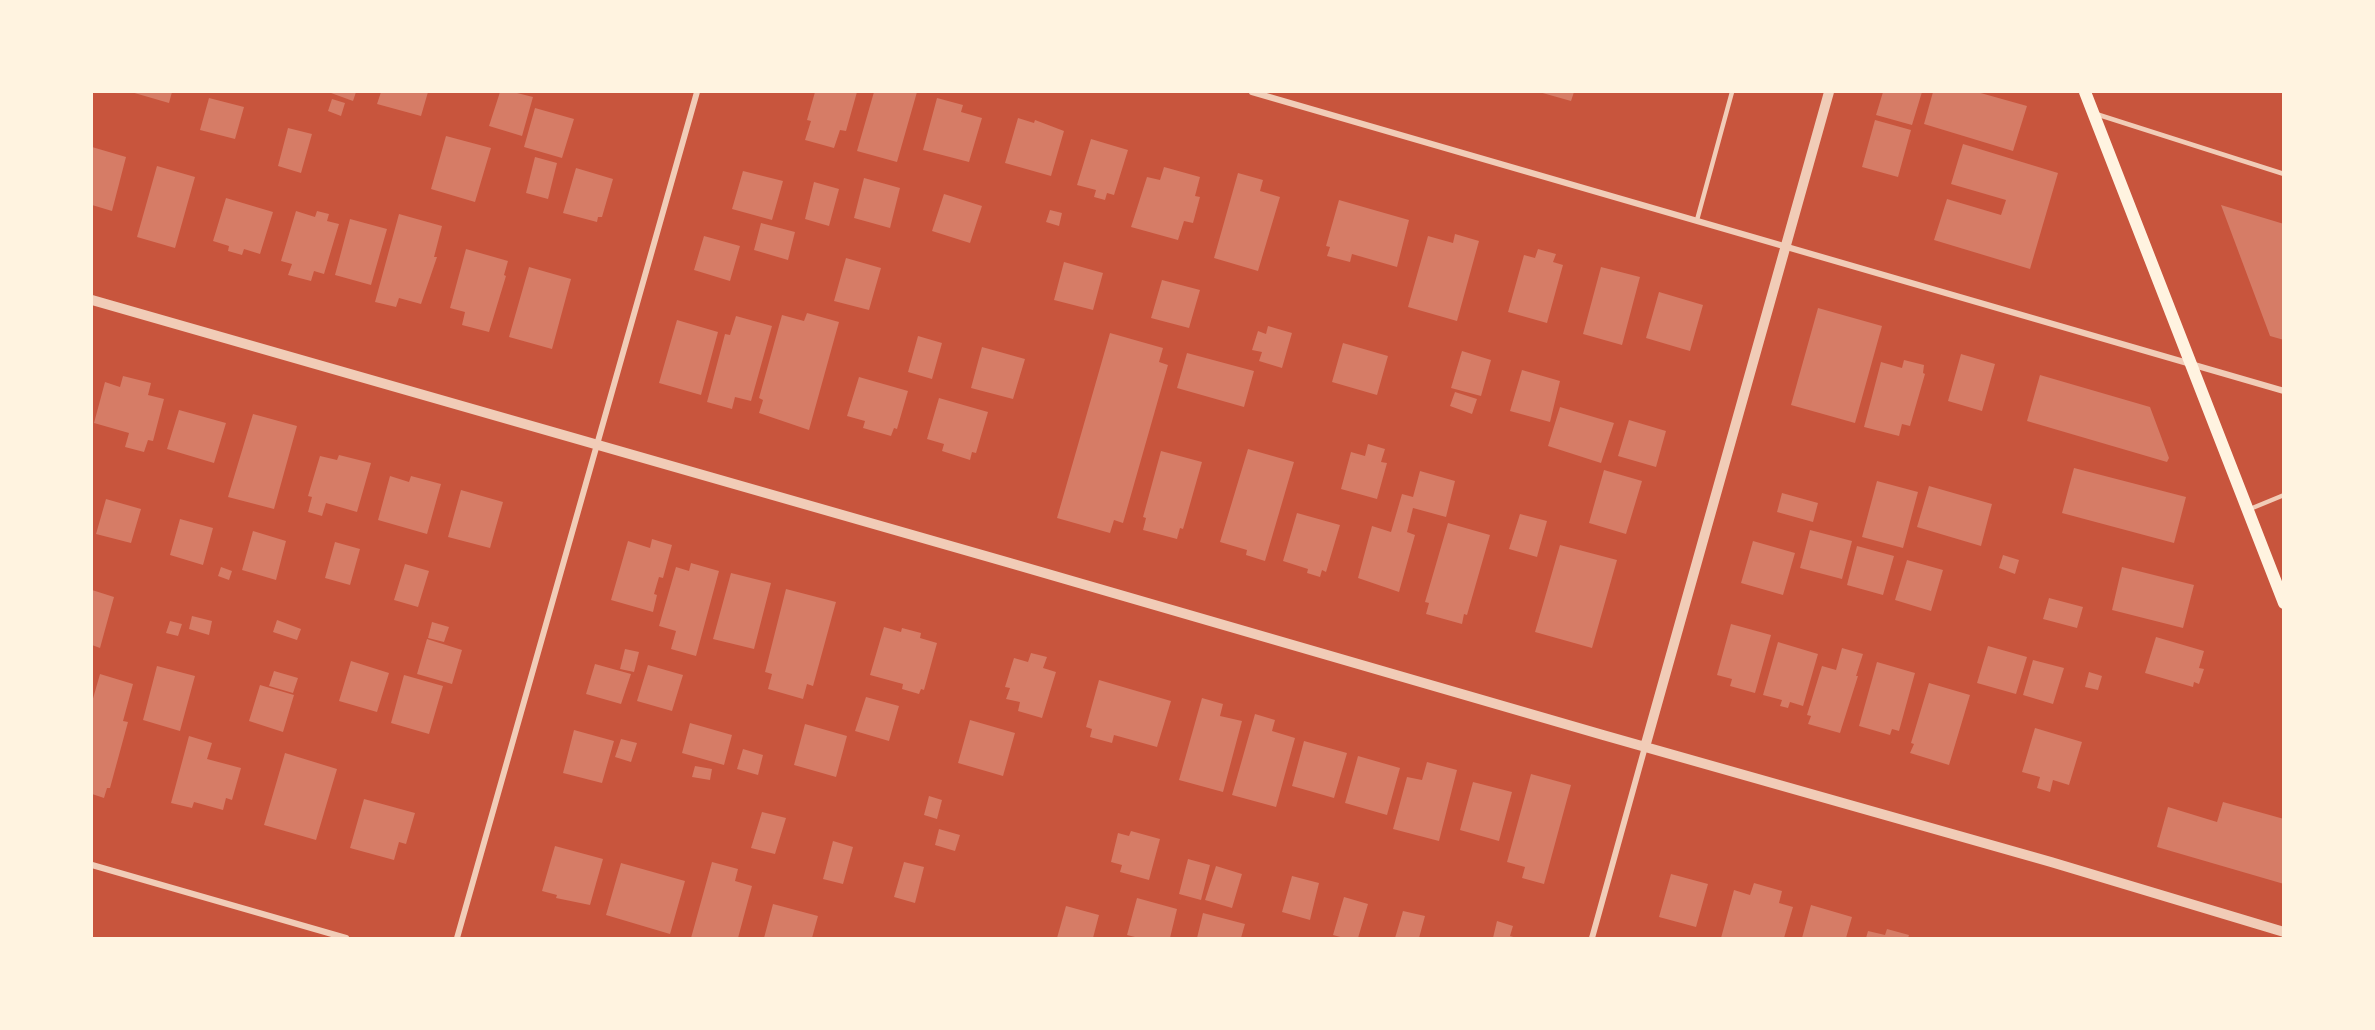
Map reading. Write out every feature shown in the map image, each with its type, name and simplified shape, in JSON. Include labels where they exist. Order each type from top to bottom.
[{"type":"main road","points":[[2085,92],[2283,603]]},
{"type":"street","points":[[458,939],[697,92]]},
{"type":"street","points":[[1252,92],[2283,392]]},
{"type":"street","points":[[1592,939],[1829,92]]},
{"type":"street","points":[[92,300],[2051,862],[2283,932]]},
{"type":"street","points":[[92,865],[346,939]]},
{"type":"lane","points":[[1697,220],[1732,92]]},
{"type":"lane","points":[[2094,114],[2283,174]]},
{"type":"lane","points":[[2247,510],[2283,495]]},
{"type":"building","points":[[131,92],[172,92],[169,103]]},
{"type":"building","points":[[331,92],[356,92],[353,101]]},
{"type":"building","points":[[381,92],[428,92],[421,116],[377,104]]},
{"type":"building","points":[[500,92],[513,92],[533,97],[522,136],[489,126]]},
{"type":"building","points":[[815,92],[857,92],[846,131],[840,130],[834,148],[805,140],[811,121],[807,120]]},
{"type":"building","points":[[874,92],[917,92],[897,162],[857,151]]},
{"type":"building","points":[[1539,92],[1574,92],[1571,101]]},
{"type":"building","points":[[1883,92],[1922,92],[1912,125],[1876,115]]},
{"type":"building","points":[[1933,92],[1977,92],[2027,106],[2013,151],[1924,124]]},
{"type":"building","points":[[209,98],[244,107],[235,139],[200,130]]},
{"type":"building","points":[[937,98],[963,105],[961,112],[982,118],[969,162],[923,150]]},
{"type":"building","points":[[332,99],[345,103],[341,116],[328,111]]},
{"type":"building","points":[[535,108],[574,119],[562,158],[524,147]]},
{"type":"building","points":[[1018,118],[1034,123],[1035,120],[1064,131],[1051,176],[1005,163]]},
{"type":"building","points":[[1875,120],[1911,130],[1898,177],[1862,167]]},
{"type":"building","points":[[288,128],[312,134],[301,173],[278,166]]},
{"type":"building","points":[[446,136],[491,148],[475,202],[431,189]]},
{"type":"building","points":[[1091,139],[1128,150],[1114,195],[1107,193],[1105,200],[1094,197],[1096,190],[1077,185]]},
{"type":"building","points":[[1963,144],[2058,173],[2030,269],[1934,240],[1947,199],[2001,215],[2006,200],[1951,184]]},
{"type":"building","points":[[92,147],[126,157],[112,211],[92,205]]},
{"type":"building","points":[[535,157],[557,163],[548,199],[526,193]]},
{"type":"building","points":[[157,166],[195,177],[175,248],[137,237]]},
{"type":"building","points":[[1164,167],[1200,177],[1195,196],[1200,197],[1193,223],[1184,221],[1178,240],[1131,227],[1147,177],[1160,180]]},
{"type":"building","points":[[576,168],[613,179],[602,217],[598,217],[597,222],[563,213]]},
{"type":"building","points":[[743,171],[783,181],[772,220],[732,209]]},
{"type":"building","points":[[1238,173],[1263,180],[1260,191],[1280,197],[1258,271],[1214,258]]},
{"type":"building","points":[[864,178],[900,188],[890,228],[854,218]]},
{"type":"building","points":[[814,182],[839,189],[829,226],[805,219]]},
{"type":"building","points":[[944,194],[982,206],[970,243],[932,231]]},
{"type":"building","points":[[226,198],[273,212],[260,254],[244,249],[242,255],[228,251],[229,246],[213,241]]},
{"type":"building","points":[[1339,200],[1409,220],[1397,267],[1352,254],[1350,262],[1327,256],[1330,247],[1326,246]]},
{"type":"building","points":[[2221,205],[2284,224],[2284,340],[2270,336]]},
{"type":"building","points":[[1050,210],[1062,213],[1059,226],[1046,222]]},
{"type":"building","points":[[296,211],[315,217],[317,211],[329,214],[327,221],[339,224],[324,274],[314,271],[311,281],[288,275],[292,264],[281,261]]},
{"type":"building","points":[[399,214],[442,226],[434,257],[437,257],[421,304],[399,298],[396,307],[375,302]]},
{"type":"building","points":[[350,219],[387,229],[371,285],[335,275]]},
{"type":"building","points":[[761,223],[795,232],[788,260],[754,250]]},
{"type":"building","points":[[1455,234],[1479,241],[1457,321],[1408,307],[1428,236],[1453,243]]},
{"type":"building","points":[[704,236],[740,246],[730,281],[694,270]]},
{"type":"building","points":[[466,249],[508,261],[504,275],[506,276],[489,332],[462,325],[465,312],[450,308]]},
{"type":"building","points":[[1538,249],[1556,254],[1553,262],[1563,265],[1547,323],[1508,312],[1524,255],[1535,258]]},
{"type":"building","points":[[846,258],[881,268],[869,310],[834,301]]},
{"type":"building","points":[[1064,262],[1103,273],[1093,310],[1054,300]]},
{"type":"building","points":[[529,267],[571,279],[552,349],[509,337]]},
{"type":"building","points":[[1601,267],[1640,277],[1622,345],[1583,334]]},
{"type":"building","points":[[1162,280],[1200,290],[1189,328],[1151,318]]},
{"type":"building","points":[[1659,292],[1703,305],[1690,351],[1646,338]]},
{"type":"building","points":[[1818,308],[1882,326],[1855,423],[1791,405]]},
{"type":"building","points":[[807,313],[839,322],[809,430],[759,413],[763,400],[759,398],[782,315],[804,321]]},
{"type":"building","points":[[736,316],[772,326],[751,401],[735,397],[732,409],[707,402],[725,334],[730,335]]},
{"type":"building","points":[[677,320],[718,332],[701,395],[659,383]]},
{"type":"building","points":[[1268,326],[1292,333],[1282,368],[1259,361],[1262,352],[1252,350],[1258,331],[1266,334]]},
{"type":"building","points":[[1110,333],[1163,348],[1159,362],[1168,365],[1123,523],[1114,520],[1110,533],[1057,518]]},
{"type":"building","points":[[918,336],[942,343],[932,379],[908,372]]},
{"type":"building","points":[[1343,343],[1388,356],[1377,395],[1332,382]]},
{"type":"building","points":[[982,347],[1025,359],[1013,399],[971,388]]},
{"type":"building","points":[[1462,351],[1491,360],[1481,396],[1451,388]]},
{"type":"building","points":[[1187,353],[1254,371],[1244,407],[1177,388]]},
{"type":"building","points":[[1961,354],[1995,364],[1982,411],[1948,401]]},
{"type":"building","points":[[1904,360],[1924,365],[1923,373],[1925,374],[1910,426],[1902,424],[1899,436],[1864,427],[1881,362],[1902,368]]},
{"type":"building","points":[[1522,370],[1560,381],[1550,422],[1510,411]]},
{"type":"building","points":[[2040,375],[2150,407],[2169,458],[2167,462],[2027,421]]},
{"type":"building","points":[[123,376],[151,383],[148,395],[164,399],[153,441],[148,440],[144,452],[125,447],[129,433],[94,423],[105,382],[120,387]]},
{"type":"building","points":[[859,377],[908,391],[897,429],[894,428],[891,436],[863,428],[865,421],[847,416]]},
{"type":"building","points":[[1455,392],[1477,399],[1472,414],[1450,406]]},
{"type":"building","points":[[939,398],[988,412],[976,453],[972,452],[970,460],[942,451],[944,444],[927,439]]},
{"type":"building","points":[[1560,407],[1614,423],[1601,463],[1548,446]]},
{"type":"building","points":[[179,410],[226,423],[214,463],[167,449]]},
{"type":"building","points":[[253,414],[297,426],[274,509],[228,497]]},
{"type":"building","points":[[1629,420],[1666,431],[1656,467],[1618,456]]},
{"type":"building","points":[[1368,444],[1385,449],[1381,462],[1387,463],[1377,499],[1341,489],[1351,452],[1365,456]]},
{"type":"building","points":[[1248,449],[1294,462],[1265,561],[1246,555],[1247,550],[1220,542]]},
{"type":"building","points":[[1161,451],[1202,462],[1183,529],[1180,528],[1177,539],[1143,530],[1146,518],[1143,517]]},
{"type":"building","points":[[339,455],[371,463],[357,512],[326,503],[322,516],[308,512],[312,497],[308,496],[320,456],[337,460]]},
{"type":"building","points":[[2074,468],[2186,497],[2174,543],[2062,513]]},
{"type":"building","points":[[1604,470],[1642,481],[1626,534],[1589,523]]},
{"type":"building","points":[[1420,471],[1455,481],[1446,517],[1413,508],[1407,532],[1415,535],[1399,592],[1358,578],[1372,526],[1391,532],[1402,494],[1413,497]]},
{"type":"building","points":[[390,476],[409,482],[411,476],[441,484],[427,534],[378,520]]},
{"type":"building","points":[[1877,481],[1918,492],[1903,548],[1862,537]]},
{"type":"building","points":[[1929,486],[1992,504],[1981,546],[1917,527]]},
{"type":"building","points":[[461,490],[503,502],[490,548],[448,537]]},
{"type":"building","points":[[1782,493],[1818,503],[1813,522],[1777,512]]},
{"type":"building","points":[[106,499],[141,509],[131,543],[96,534]]},
{"type":"building","points":[[1297,513],[1340,525],[1326,572],[1322,570],[1320,577],[1307,573],[1308,569],[1283,561]]},
{"type":"building","points":[[1520,514],[1547,521],[1537,557],[1509,549]]},
{"type":"building","points":[[180,519],[213,528],[203,565],[170,555]]},
{"type":"building","points":[[1448,523],[1490,535],[1467,615],[1464,614],[1462,624],[1426,614],[1429,603],[1425,602]]},
{"type":"building","points":[[1810,530],[1852,541],[1842,579],[1800,568]]},
{"type":"building","points":[[253,531],[286,541],[276,580],[242,570]]},
{"type":"building","points":[[652,539],[672,545],[663,578],[659,577],[654,594],[657,595],[653,612],[611,600],[628,541],[650,548]]},
{"type":"building","points":[[1753,541],[1795,553],[1783,595],[1741,583]]},
{"type":"building","points":[[335,542],[360,549],[350,585],[325,578]]},
{"type":"building","points":[[1560,545],[1617,560],[1592,648],[1535,632]]},
{"type":"building","points":[[1857,546],[1894,556],[1883,595],[1847,585]]},
{"type":"building","points":[[2003,555],[2019,560],[2015,574],[1999,568]]},
{"type":"building","points":[[1907,560],[1943,570],[1931,611],[1895,600]]},
{"type":"building","points":[[691,563],[719,571],[696,656],[671,649],[676,631],[659,626],[676,567],[689,571]]},
{"type":"building","points":[[405,564],[429,571],[418,607],[394,600]]},
{"type":"building","points":[[221,567],[232,571],[229,580],[218,576]]},
{"type":"building","points":[[2122,567],[2194,585],[2183,628],[2112,610]]},
{"type":"building","points":[[731,573],[771,583],[754,649],[713,639]]},
{"type":"building","points":[[786,589],[836,602],[813,686],[807,684],[803,699],[768,689],[772,674],[765,672]]},
{"type":"building","points":[[92,590],[114,597],[100,648],[92,645]]},
{"type":"building","points":[[2049,598],[2083,607],[2077,628],[2043,619]]},
{"type":"building","points":[[192,616],[212,621],[209,635],[189,629]]},
{"type":"building","points":[[277,620],[301,629],[297,640],[273,632]]},
{"type":"building","points":[[170,621],[182,624],[178,636],[166,633]]},
{"type":"building","points":[[432,622],[449,627],[444,642],[428,638]]},
{"type":"building","points":[[1731,624],[1771,635],[1755,693],[1730,686],[1732,679],[1717,675]]},
{"type":"building","points":[[884,627],[901,632],[902,628],[921,633],[920,638],[937,643],[924,690],[921,689],[919,694],[902,689],[903,684],[870,675]]},
{"type":"building","points":[[2156,637],[2204,651],[2199,668],[2204,669],[2199,684],[2194,682],[2193,687],[2145,673]]},
{"type":"building","points":[[427,639],[462,650],[452,684],[417,674]]},
{"type":"building","points":[[1778,642],[1818,654],[1803,706],[1790,702],[1788,708],[1780,706],[1782,700],[1763,695]]},
{"type":"building","points":[[1988,646],[2027,657],[2016,694],[1977,683]]},
{"type":"building","points":[[1842,648],[1863,654],[1840,733],[1808,724],[1811,716],[1807,715],[1822,666],[1836,670]]},
{"type":"building","points":[[625,649],[639,652],[634,672],[620,669]]},
{"type":"building","points":[[1031,653],[1047,657],[1043,668],[1056,672],[1042,718],[1018,711],[1020,702],[1006,699],[1010,688],[1005,687],[1014,658],[1028,662]]},
{"type":"building","points":[[2033,660],[2064,668],[2053,704],[2023,695]]},
{"type":"building","points":[[351,661],[389,673],[377,712],[339,701]]},
{"type":"building","points":[[1877,662],[1915,673],[1899,731],[1892,729],[1890,735],[1859,726]]},
{"type":"building","points":[[595,664],[631,674],[621,704],[586,694]]},
{"type":"building","points":[[648,665],[683,675],[672,711],[637,701]]},
{"type":"building","points":[[157,666],[195,676],[180,731],[143,720]]},
{"type":"building","points":[[274,671],[298,678],[293,693],[269,686]]},
{"type":"building","points":[[2089,672],[2102,676],[2098,690],[2085,687]]},
{"type":"building","points":[[100,674],[133,684],[123,721],[128,722],[110,788],[107,788],[104,798],[92,794],[92,702]]},
{"type":"building","points":[[404,675],[443,686],[429,734],[391,723]]},
{"type":"building","points":[[1099,680],[1171,701],[1157,747],[1114,735],[1112,743],[1090,737],[1092,729],[1086,727]]},
{"type":"building","points":[[1929,683],[1970,695],[1949,765],[1910,753]]},
{"type":"building","points":[[260,685],[294,695],[283,732],[249,721]]},
{"type":"building","points":[[866,697],[899,706],[889,741],[855,731]]},
{"type":"building","points":[[1202,698],[1223,704],[1220,716],[1242,721],[1223,792],[1179,780]]},
{"type":"building","points":[[1255,714],[1275,720],[1272,731],[1295,738],[1276,807],[1232,795]]},
{"type":"building","points":[[970,720],[1015,733],[1003,776],[958,763]]},
{"type":"building","points":[[690,723],[732,735],[724,765],[682,753]]},
{"type":"building","points":[[805,724],[847,736],[836,777],[794,765]]},
{"type":"building","points":[[2035,728],[2082,742],[2069,785],[2053,780],[2050,792],[2037,788],[2040,777],[2022,772]]},
{"type":"building","points":[[574,730],[614,741],[602,783],[563,773]]},
{"type":"building","points":[[189,736],[212,743],[207,759],[241,768],[232,800],[226,798],[223,810],[194,802],[192,808],[171,803]]},
{"type":"building","points":[[621,739],[637,743],[631,762],[615,757]]},
{"type":"building","points":[[1304,741],[1347,753],[1334,798],[1292,786]]},
{"type":"building","points":[[743,749],[763,755],[758,775],[737,769]]},
{"type":"building","points":[[285,753],[337,769],[316,840],[264,825]]},
{"type":"building","points":[[1358,756],[1400,768],[1387,815],[1345,803]]},
{"type":"building","points":[[1427,762],[1457,770],[1439,841],[1393,829],[1407,777],[1422,780]]},
{"type":"building","points":[[695,766],[712,769],[710,780],[692,777]]},
{"type":"building","points":[[1531,774],[1571,785],[1544,884],[1522,878],[1525,867],[1507,862]]},
{"type":"building","points":[[1473,782],[1512,792],[1499,841],[1460,830]]},
{"type":"building","points":[[929,796],[942,800],[937,819],[924,815]]},
{"type":"building","points":[[364,799],[415,813],[406,844],[399,842],[394,860],[350,848]]},
{"type":"building","points":[[2223,802],[2284,819],[2284,884],[2157,847],[2168,807],[2217,822]]},
{"type":"building","points":[[762,812],[786,818],[775,854],[751,848]]},
{"type":"building","points":[[939,829],[960,835],[955,851],[935,845]]},
{"type":"building","points":[[1131,831],[1160,839],[1149,880],[1120,872],[1122,865],[1111,862],[1118,833],[1129,836]]},
{"type":"building","points":[[833,841],[853,847],[843,884],[823,879]]},
{"type":"building","points":[[555,846],[603,859],[590,905],[556,898],[557,895],[542,891]]},
{"type":"building","points":[[1188,859],[1210,865],[1201,900],[1179,894]]},
{"type":"building","points":[[712,862],[738,869],[735,881],[752,886],[738,938],[691,938]]},
{"type":"building","points":[[904,862],[924,867],[915,903],[894,897]]},
{"type":"building","points":[[621,863],[685,881],[670,934],[606,915]]},
{"type":"building","points":[[1216,866],[1242,874],[1232,908],[1205,900]]},
{"type":"building","points":[[1671,874],[1708,884],[1696,927],[1659,917]]},
{"type":"building","points":[[1292,876],[1319,883],[1310,920],[1282,912]]},
{"type":"building","points":[[1754,883],[1782,891],[1779,903],[1793,907],[1784,938],[1721,938],[1734,890],[1750,895]]},
{"type":"building","points":[[1344,897],[1368,904],[1358,938],[1333,935]]},
{"type":"building","points":[[1137,898],[1177,909],[1170,938],[1139,938],[1127,935]]},
{"type":"building","points":[[773,904],[818,916],[812,938],[764,938]]},
{"type":"building","points":[[1811,905],[1852,917],[1846,938],[1802,938]]},
{"type":"building","points":[[1066,906],[1099,915],[1093,938],[1057,938]]},
{"type":"building","points":[[1403,911],[1425,916],[1419,938],[1395,938]]},
{"type":"building","points":[[1203,913],[1245,924],[1241,938],[1197,938]]},
{"type":"building","points":[[1497,921],[1513,926],[1510,936],[1517,938],[1493,938]]},
{"type":"building","points":[[1887,929],[1909,935],[1908,938],[1866,938],[1868,931],[1885,935]]}]
